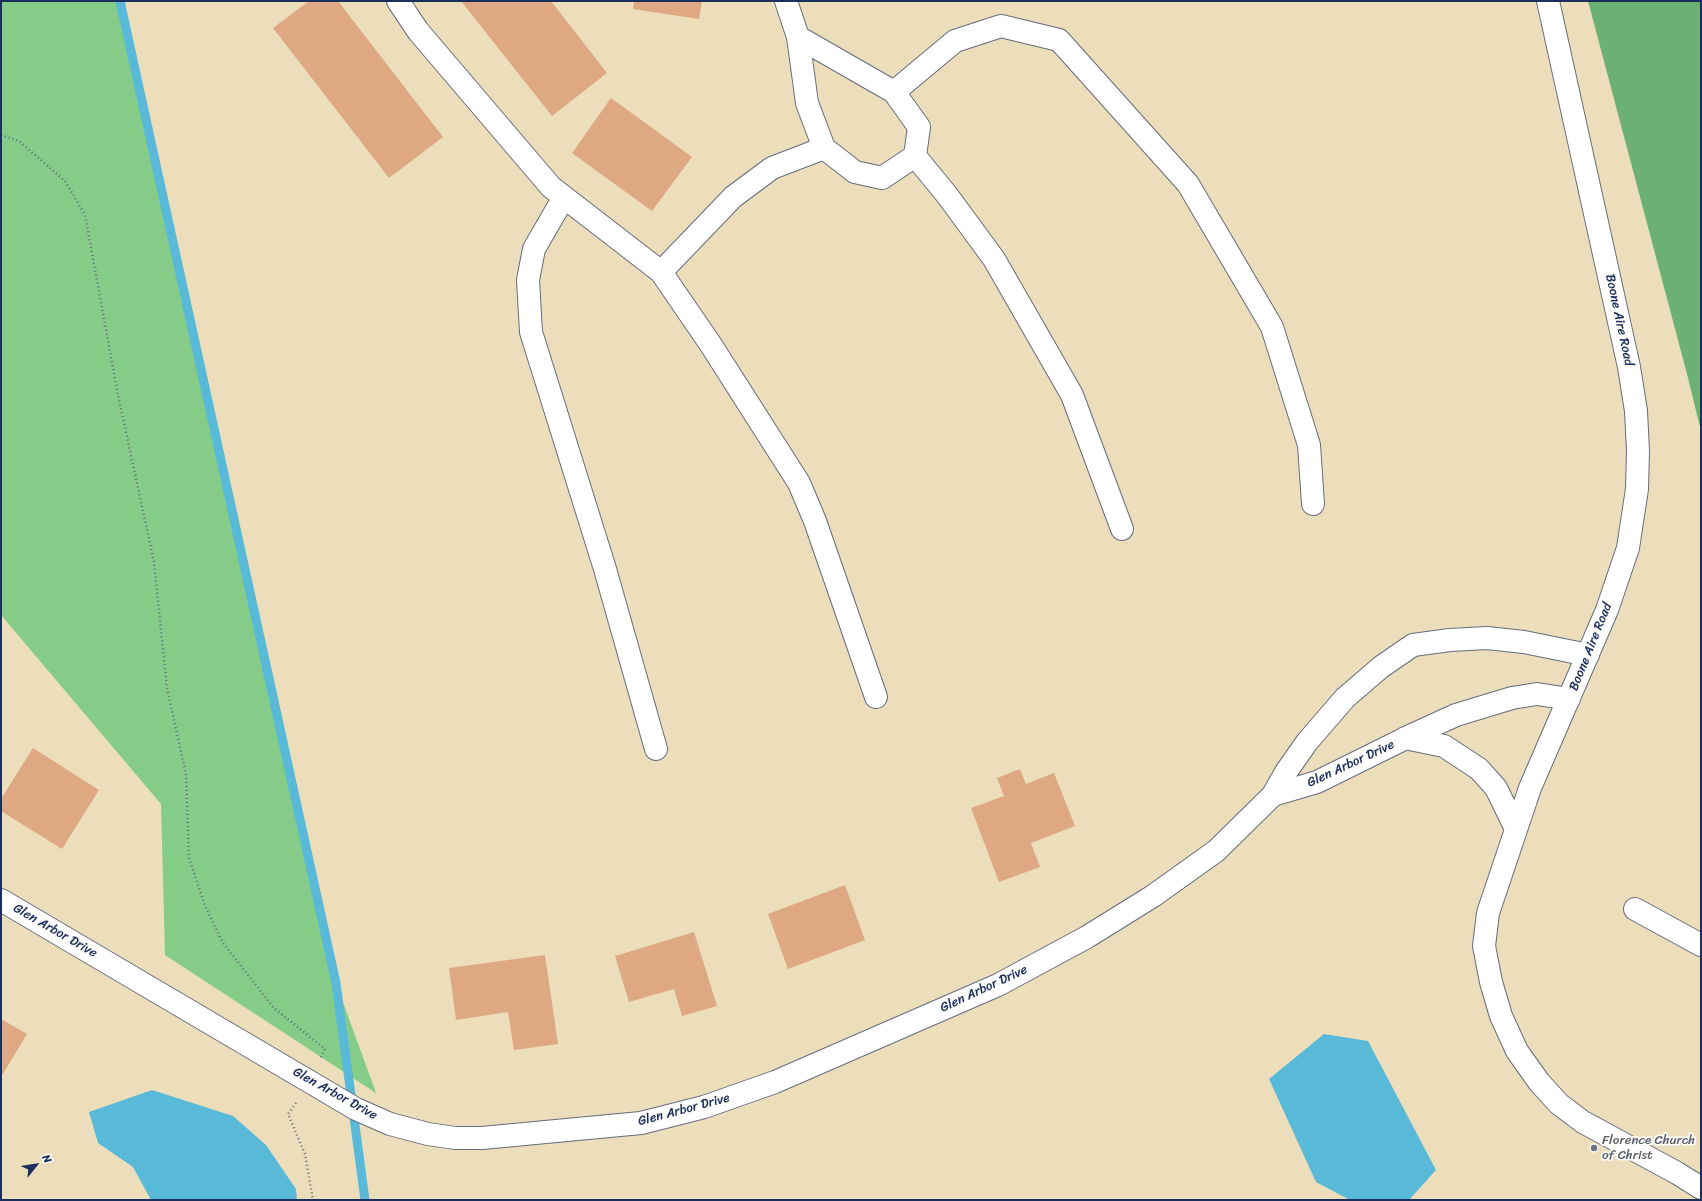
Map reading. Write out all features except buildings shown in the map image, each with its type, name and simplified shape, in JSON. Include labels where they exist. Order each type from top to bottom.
[{"type":"street","points":[[398,1],[418,32],[551,187],[662,272],[711,345],[799,483],[815,520],[876,697]]},
{"type":"street","points":[[786,1],[798,38],[807,103],[824,148],[855,172],[882,178],[915,156]]},
{"type":"street","name":"Boone Aire Road","points":[[1548,1],[1630,367],[1636,411],[1638,451],[1637,489],[1628,548],[1607,610],[1530,788],[1488,913],[1484,946],[1490,982],[1501,1016],[1517,1051],[1539,1082],[1559,1104],[1582,1122],[1677,1173],[1701,1188]]},
{"type":"street","points":[[894,92],[955,41],[1001,26],[1059,40],[1188,184],[1272,327],[1309,445],[1313,504]]},
{"type":"street","points":[[798,38],[894,92],[919,127],[915,156],[947,195],[994,259],[1072,395],[1122,529]]},
{"type":"street","points":[[662,272],[739,193],[772,168],[824,148]]},
{"type":"street","points":[[564,197],[534,249],[528,280],[531,332],[605,568],[656,749]]},
{"type":"street","name":"Glen Arbor Drive","points":[[1,900],[356,1109],[390,1124],[428,1134],[455,1138],[482,1138],[641,1123],[704,1107],[774,1082],[990,988],[1087,937],[1153,896],[1216,851],[1274,795],[1286,772],[1307,742],[1345,698],[1381,666],[1414,645],[1450,640],[1487,638],[1524,642],[1588,655]]},
{"type":"street","name":"Glen Arbor Drive","points":[[1274,795],[1317,782],[1405,738],[1456,715],[1512,698],[1537,694],[1569,699]]},
{"type":"street","name":"Glen Arbor Drive","points":[[1405,738],[1444,746],[1479,769],[1496,788],[1516,829]]},
{"type":"street","points":[[1635,908],[1701,945]]},
{"type":"path","points":[[1,134],[19,141],[65,181],[85,215],[118,395],[154,562],[167,688],[186,775],[189,858],[205,906],[223,943],[274,1008],[325,1049],[310,1081],[288,1114],[305,1154],[313,1200]]},
{"type":"green space","points":[[1,1],[120,1],[336,983],[376,1093],[165,955],[161,804],[1,615]]},
{"type":"green space","points":[[1588,1],[1701,1],[1701,431],[1687,374]]},
{"type":"water","points":[[1324,1034],[1368,1041],[1436,1170],[1409,1200],[1350,1200],[1316,1182],[1269,1079]]},
{"type":"water","points":[[152,1090],[233,1116],[266,1145],[296,1189],[297,1200],[151,1200],[133,1167],[98,1143],[89,1112]]},
{"type":"waterway","points":[[120,1],[336,983],[365,1200]]},
{"type":"place","name":"Florence Church of Christ","points":[[1594,1148]]}]
